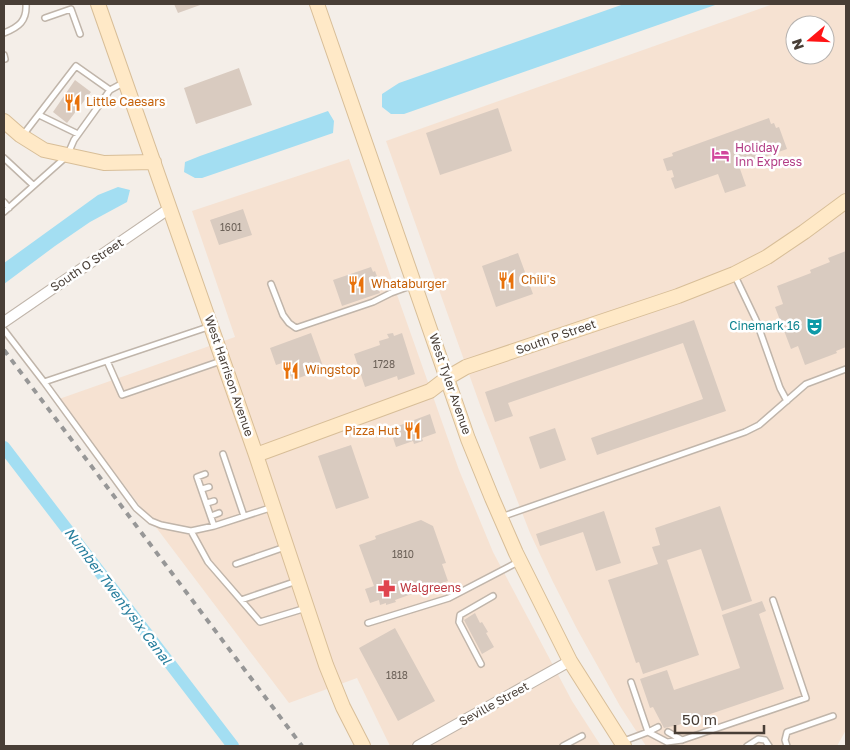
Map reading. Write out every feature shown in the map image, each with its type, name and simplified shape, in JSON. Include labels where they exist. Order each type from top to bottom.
[{"type":"main road","name":"West Harrison Avenue","points":[[98,4],[212,326],[326,665],[343,707],[362,746]]},
{"type":"main road","name":"West Tyler Avenue","points":[[317,4],[468,439],[520,560],[570,661],[622,744]]},
{"type":"main road","points":[[4,123],[44,150],[67,156],[104,164],[154,162]]},
{"type":"main road","name":"South P Street","points":[[256,455],[430,391],[466,367],[678,296],[734,274],[767,257],[846,201]]},
{"type":"street","name":"South O Street","points":[[4,322],[170,208]]},
{"type":"street","name":"Seville Street","points":[[418,746],[570,661]]},
{"type":"lane","points":[[4,33],[12,30],[22,22],[26,13],[26,4]]},
{"type":"lane","points":[[45,18],[71,9],[80,34]]},
{"type":"lane","points":[[22,136],[76,66],[110,90]]},
{"type":"lane","points":[[4,212],[67,156],[74,140],[110,90],[126,82]]},
{"type":"lane","points":[[39,115],[78,134]]},
{"type":"lane","points":[[4,158],[33,185]]},
{"type":"lane","points":[[4,202],[9,208]]},
{"type":"lane","points":[[734,274],[756,320],[780,388],[787,401]]},
{"type":"lane","points":[[271,284],[283,315],[288,323],[296,328],[373,302],[391,293],[415,285]]},
{"type":"lane","points":[[44,382],[212,326]]},
{"type":"lane","points":[[4,330],[136,508],[151,521],[191,531],[214,526],[273,506]]},
{"type":"lane","points":[[107,360],[122,395],[223,361]]},
{"type":"lane","points":[[501,517],[745,432],[759,425],[806,384],[846,369]]},
{"type":"lane","points":[[223,454],[224,467],[232,479],[233,494],[241,506],[244,516]]},
{"type":"lane","points":[[205,474],[197,476],[214,526]]},
{"type":"lane","points":[[225,481],[232,479]]},
{"type":"lane","points":[[202,489],[209,487]]},
{"type":"lane","points":[[206,503],[214,501]]},
{"type":"lane","points":[[234,508],[241,506]]},
{"type":"lane","points":[[211,516],[218,513]]},
{"type":"lane","points":[[191,531],[208,562],[260,622],[307,608]]},
{"type":"lane","points":[[236,564],[286,546]]},
{"type":"lane","points":[[368,623],[449,598],[520,560]]},
{"type":"lane","points":[[242,600],[298,581]]},
{"type":"lane","points":[[482,664],[459,622],[460,615],[493,596]]},
{"type":"lane","points":[[631,682],[648,732],[668,742],[682,740],[806,698],[773,600]]},
{"type":"lane","points":[[787,746],[785,740],[787,732],[833,716]]},
{"type":"lane","points":[[622,744],[658,727]]},
{"type":"lane","points":[[668,732],[682,740]]},
{"type":"lane","points":[[563,746],[582,736]]},
{"type":"lane","points":[[747,746],[758,738],[764,740],[770,746]]},
{"type":"shaded area","points":[[773,4],[846,4],[846,730],[837,746],[646,746],[620,706],[553,582],[530,533],[480,405],[386,141]]},
{"type":"shaded area","points":[[349,159],[459,470],[493,552],[572,701],[601,746],[390,746],[357,678],[289,703],[59,399],[235,337],[192,211]]},
{"type":"water","points":[[624,4],[718,4],[404,114],[391,114],[382,107],[382,94],[399,83]]},
{"type":"water","points":[[328,111],[334,121],[333,133],[202,178],[195,178],[184,172],[185,162]]},
{"type":"water","points":[[118,187],[130,190],[127,202],[90,222],[4,284],[4,263],[98,195]]},
{"type":"building","points":[[174,4],[203,4],[178,13]]},
{"type":"building","points":[[239,68],[252,105],[196,124],[184,88]]},
{"type":"building","name":"Little Caesars","points":[[75,80],[91,92],[67,123],[53,112]]},
{"type":"building","points":[[498,108],[512,151],[440,175],[426,133]]},
{"type":"building","name":"Holiday Inn Express","points":[[769,118],[771,124],[774,123],[776,128],[779,127],[787,149],[739,166],[746,186],[725,193],[718,174],[675,189],[671,178],[674,177],[672,170],[667,171],[663,159],[673,156],[672,153]]},
{"type":"building","points":[[243,209],[252,235],[219,245],[210,220]]},
{"type":"building","name":"Cinemark 16","points":[[846,251],[846,347],[836,351],[837,353],[805,365],[798,346],[791,349],[775,307],[783,304],[777,286],[811,273],[810,270],[830,262],[828,258]]},
{"type":"building","name":"Chili's","points":[[518,253],[533,294],[496,307],[482,266]]},
{"type":"building","name":"Whataburger","points":[[371,267],[373,272],[375,271],[381,287],[378,288],[380,293],[342,306],[333,280]]},
{"type":"building","points":[[694,320],[726,411],[597,455],[591,438],[703,399],[683,343],[508,403],[513,416],[495,422],[485,392]]},
{"type":"building","points":[[311,333],[324,369],[293,380],[291,376],[287,377],[282,363],[276,365],[270,348]]},
{"type":"building","points":[[393,333],[394,336],[402,333],[415,374],[398,380],[397,376],[365,387],[354,354],[380,345],[379,341],[389,338],[387,334]]},
{"type":"building","name":"Pizza Hut","points":[[430,414],[436,433],[422,438],[423,441],[414,444],[413,441],[396,447],[390,429]]},
{"type":"building","points":[[555,428],[566,460],[540,469],[529,437]]},
{"type":"building","points":[[351,445],[369,498],[336,509],[318,456]]},
{"type":"building","points":[[720,506],[752,601],[722,611],[701,549],[667,560],[699,655],[643,674],[639,662],[636,663],[608,580],[658,564],[652,547],[660,545],[655,528]]},
{"type":"building","points":[[604,511],[621,563],[596,571],[583,532],[540,546],[536,534]]},
{"type":"building","name":"Walgreens","points":[[421,520],[433,526],[446,563],[442,564],[448,581],[386,605],[386,603],[380,605],[379,600],[370,603],[365,589],[374,586],[359,545],[376,539],[375,536]]},
{"type":"building","points":[[762,601],[766,611],[759,614],[784,689],[664,728],[653,707],[650,708],[640,679],[667,670],[674,690],[740,668],[722,615]]},
{"type":"building","points":[[475,613],[480,623],[482,622],[488,632],[486,633],[494,647],[482,654],[464,620]]},
{"type":"building","points":[[395,628],[435,701],[398,721],[359,648]]},
{"type":"waterway","name":"Number Twentysix Canal","points":[[4,447],[233,746]]},
{"type":"railway","points":[[4,350],[302,746]]},
{"type":"place","name":"Little Caesars","points":[[72,102]]},
{"type":"place","name":"Holiday Inn Express","points":[[721,155]]},
{"type":"place","name":"Chili's","points":[[507,280]]},
{"type":"place","name":"Whataburger","points":[[357,284]]},
{"type":"place","name":"Cinemark 16","points":[[814,326]]},
{"type":"place","name":"Wingstop","points":[[291,370]]},
{"type":"place","name":"Pizza Hut","points":[[413,431]]},
{"type":"place","name":"Walgreens","points":[[386,588]]}]
